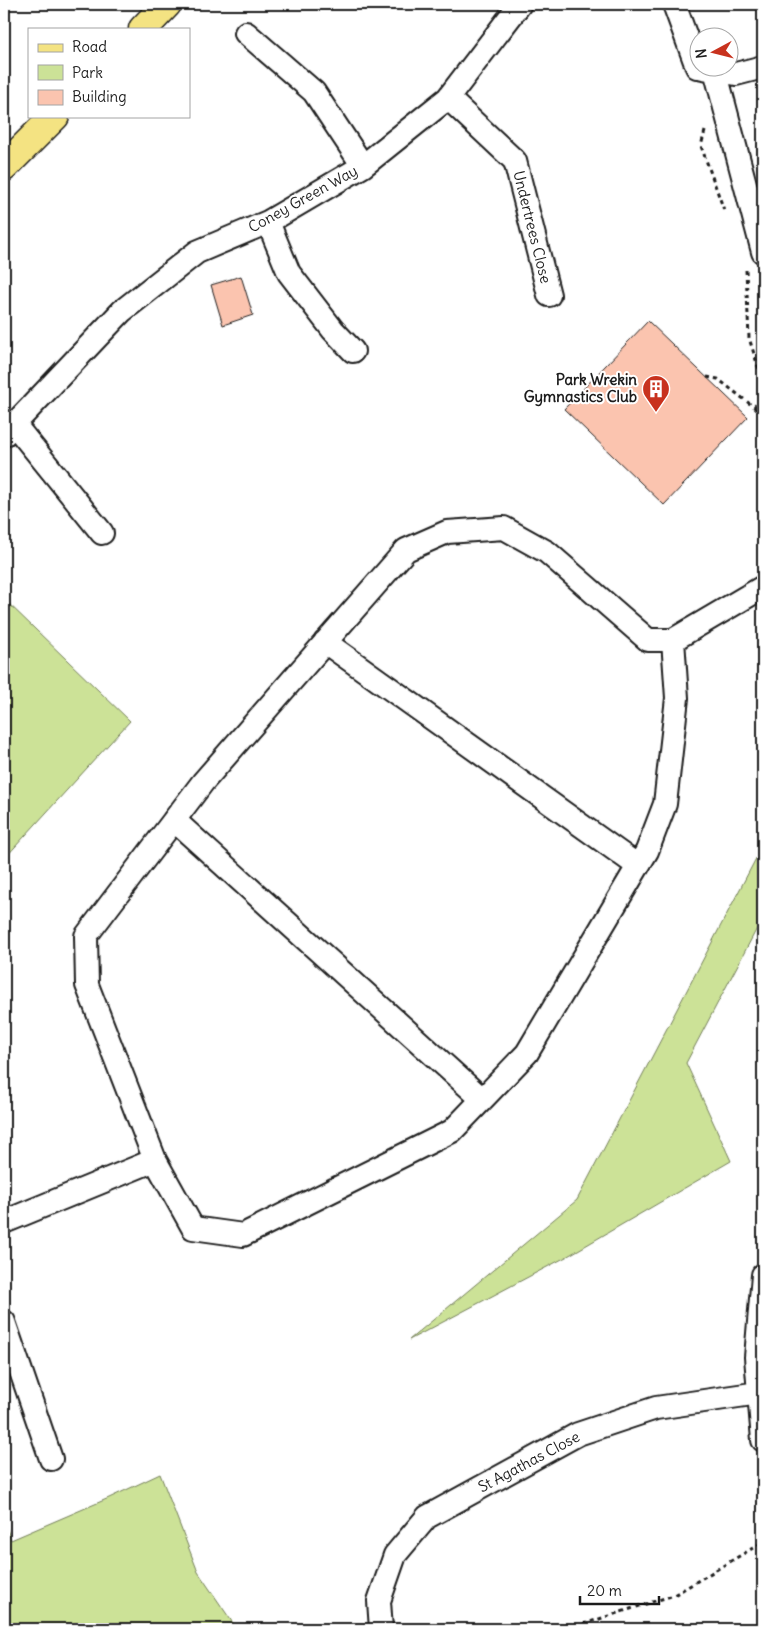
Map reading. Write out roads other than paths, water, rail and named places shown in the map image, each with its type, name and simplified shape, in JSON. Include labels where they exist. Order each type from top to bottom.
[{"type":"main road","points":[[144,28],[167,4]]},
{"type":"main road","points":[[4,167],[53,118]]},
{"type":"street","name":"Coney Green Way","points":[[9,429],[122,311],[197,252],[268,222],[362,166],[448,98],[520,4]]},
{"type":"street","points":[[674,4],[690,39]]},
{"type":"street","points":[[246,33],[314,92],[362,166]]},
{"type":"street","points":[[740,73],[763,67]]},
{"type":"street","points":[[706,78],[763,252]]},
{"type":"street","name":"Undertrees Close","points":[[448,98],[515,161],[549,295]]},
{"type":"street","points":[[268,222],[289,273],[333,330],[353,351]]},
{"type":"street","points":[[9,429],[102,533]]},
{"type":"street","points":[[673,640],[677,698],[665,804],[648,851],[527,1053],[452,1131],[243,1236],[193,1228],[155,1160],[87,984],[86,936],[202,782],[406,550],[447,532],[504,528],[547,552],[648,640],[673,640],[763,587]]},
{"type":"street","points":[[325,642],[638,866]]},
{"type":"street","points":[[174,820],[482,1099]]},
{"type":"street","points":[[4,1222],[155,1160]]},
{"type":"street","points":[[763,1275],[756,1357],[763,1440]]},
{"type":"street","points":[[4,1322],[51,1459]]},
{"type":"street","name":"St Agathas Close","points":[[381,1629],[379,1601],[396,1555],[427,1517],[578,1434],[656,1408],[759,1393]]},
{"type":"place","name":"Park Wrekin Gymnastics Club","points":[[656,413]]}]
